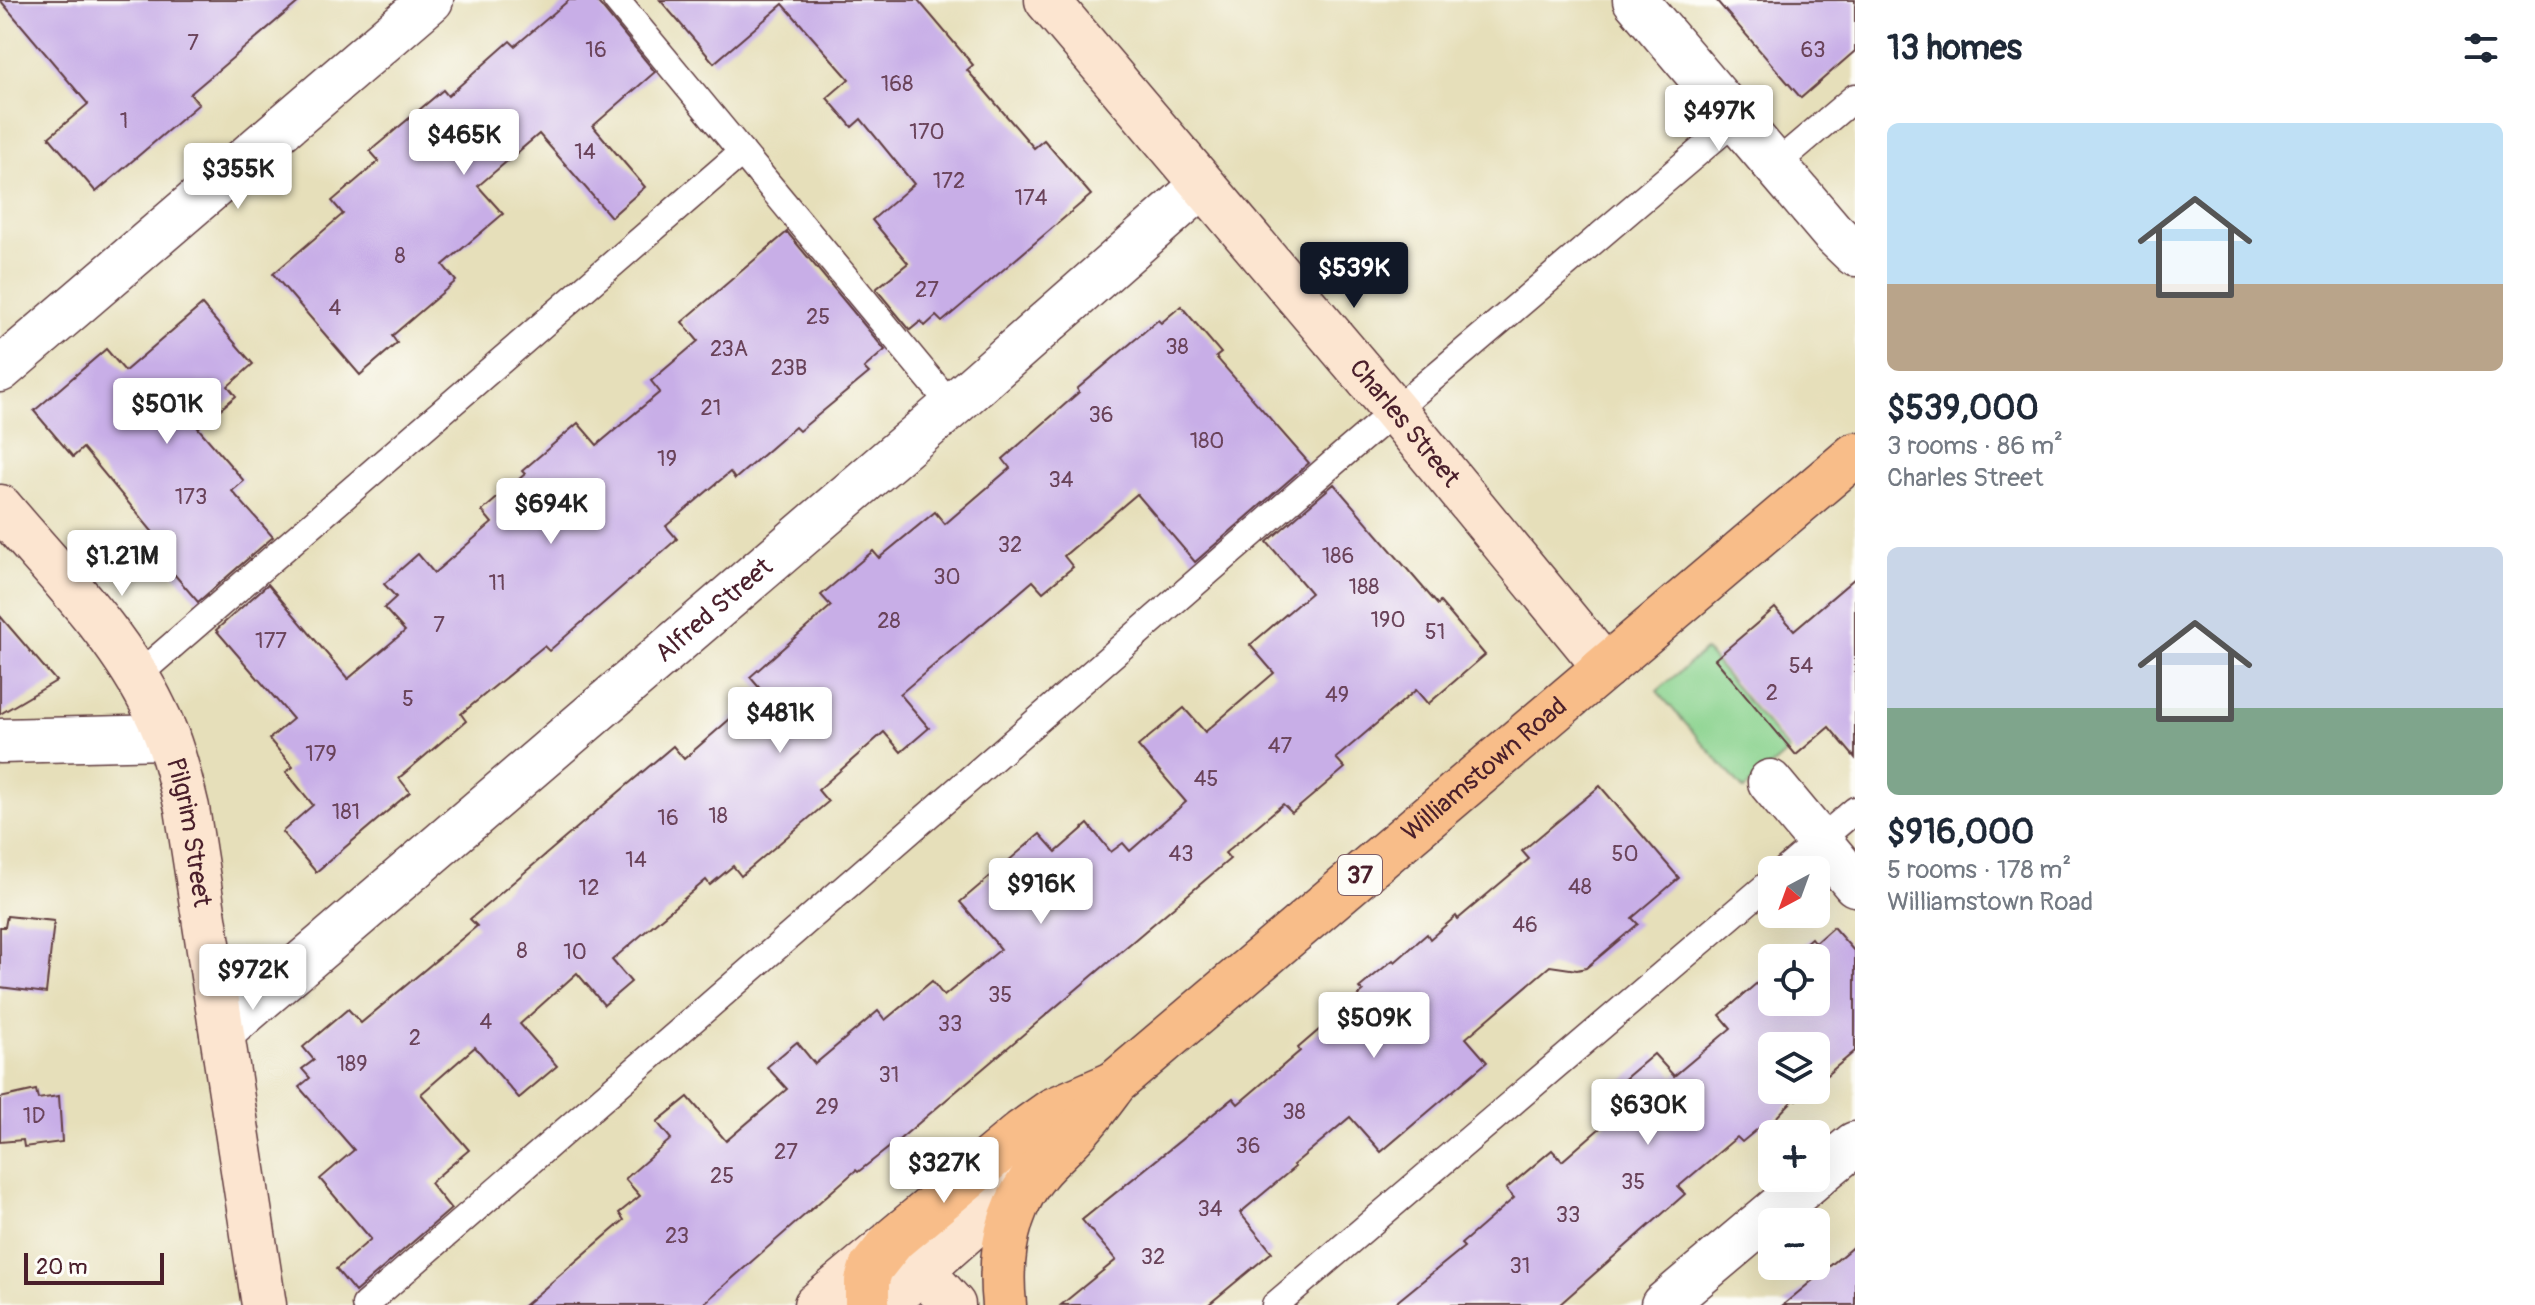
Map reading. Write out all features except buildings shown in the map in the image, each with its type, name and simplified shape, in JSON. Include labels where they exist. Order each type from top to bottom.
[{"type":"main road","name":"Williamstown Road","points":[[1051,1158],[1077,1132],[1115,1083],[1855,455]]},
{"type":"main road","name":"Williamstown Road","points":[[901,1251],[1006,1146],[1053,1110],[1115,1083]]},
{"type":"main road","name":"37","points":[[1004,1305],[1002,1273],[1011,1221],[1026,1188],[1051,1158]]},
{"type":"main road","name":"37","points":[[867,1305],[869,1275],[874,1262],[901,1251]]},
{"type":"street","points":[[0,370],[431,0]]},
{"type":"street","name":"Charles Street","points":[[1047,0],[1394,410],[1605,667]]},
{"type":"street","points":[[1635,0],[1832,232],[1855,254]]},
{"type":"street","name":"Alfred Street","points":[[222,1032],[952,406],[1203,185]]},
{"type":"street","name":"Pilgrim Street","points":[[0,507],[84,606],[137,676],[167,737],[187,808],[264,1305]]},
{"type":"street","points":[[0,741],[167,737]]},
{"type":"street","points":[[1770,782],[1855,884]]},
{"type":"street","points":[[1830,1165],[1855,1144]]},
{"type":"street","name":"Williamstown Road","points":[[816,1305],[1051,1158]]},
{"type":"street","points":[[1663,1305],[1797,1192]]},
{"type":"street","points":[[901,1251],[953,1305]]},
{"type":"street","name":"Williamstown Road","points":[[883,1305],[901,1251]]},
{"type":"lane","points":[[616,0],[952,406]]},
{"type":"lane","points":[[1775,165],[1855,97]]},
{"type":"lane","points":[[365,1305],[1394,410],[1736,120]]},
{"type":"lane","points":[[137,676],[742,152]]},
{"type":"lane","points":[[1801,856],[1855,810]]},
{"type":"lane","points":[[1275,1305],[1758,893]]},
{"type":"green space","points":[[1705,650],[1789,751],[1744,790],[1657,691]]}]
